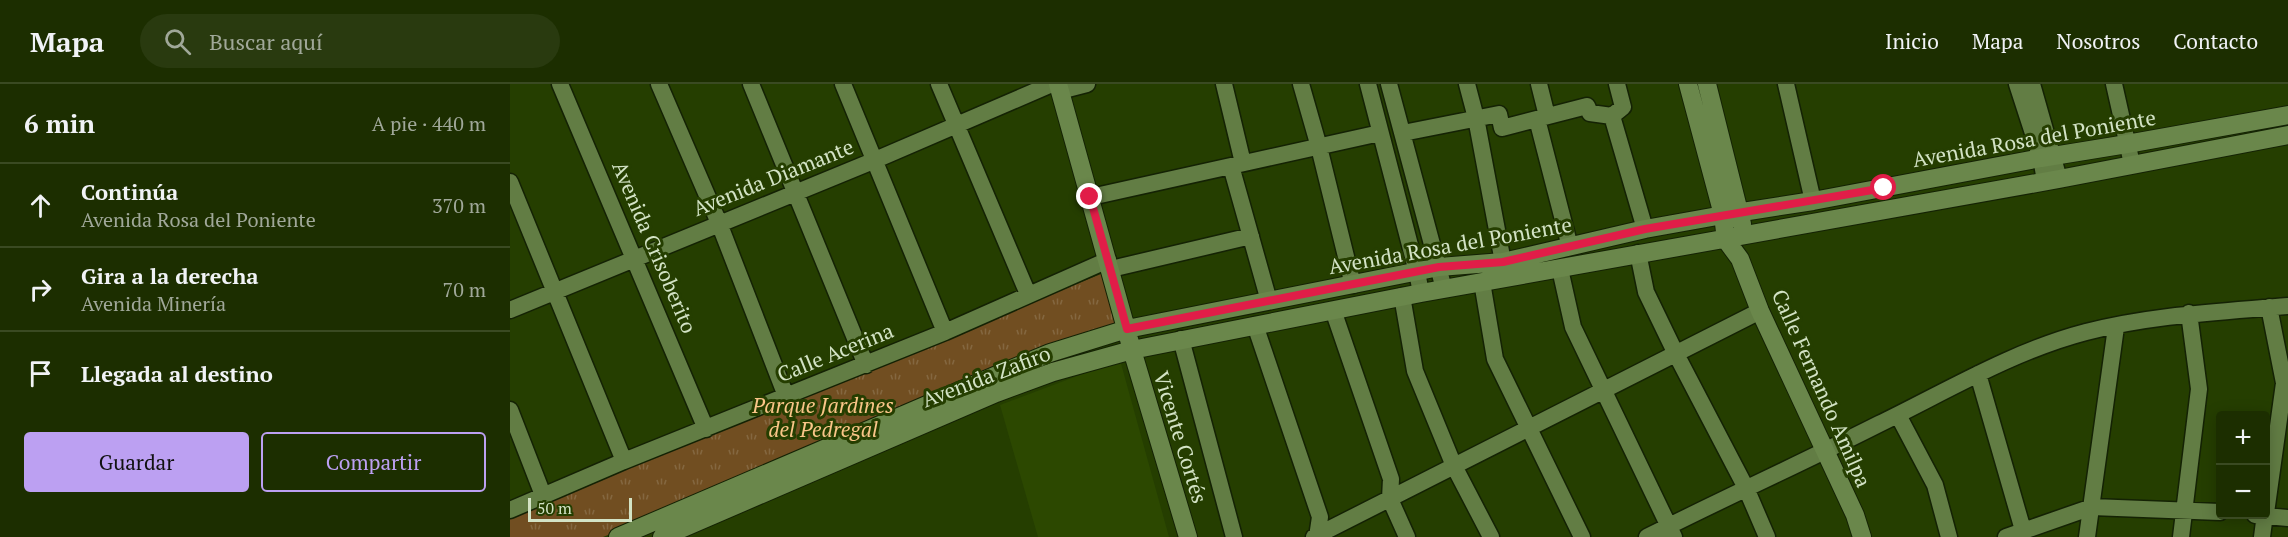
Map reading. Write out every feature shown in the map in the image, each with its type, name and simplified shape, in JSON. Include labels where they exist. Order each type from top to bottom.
[{"type":"street","name":"Avenida Crisoberito","points":[[560,84],[706,429]]},
{"type":"street","points":[[658,84],[719,224],[786,396]]},
{"type":"street","points":[[751,84],[866,365]]},
{"type":"street","points":[[843,84],[945,332]]},
{"type":"street","points":[[939,84],[1028,294]]},
{"type":"street","name":"Avenida Diamante","points":[[510,310],[873,161],[956,124],[1057,86],[1088,84]]},
{"type":"street","points":[[1224,84],[1251,236],[1269,301]]},
{"type":"street","points":[[1301,84],[1353,285]]},
{"type":"street","points":[[1368,84],[1421,293]]},
{"type":"street","points":[[1389,84],[1444,289]]},
{"type":"street","points":[[1467,84],[1476,118],[1503,262]]},
{"type":"street","points":[[1539,84],[1542,118],[1570,247]]},
{"type":"street","points":[[1403,133],[1499,114],[1502,128],[1587,106],[1590,113],[1612,116],[1623,107],[1617,84]]},
{"type":"street","points":[[1688,84],[1732,213]]},
{"type":"street","points":[[1707,84],[1732,213]]},
{"type":"street","points":[[1786,84],[1813,201]]},
{"type":"street","points":[[2017,84],[2047,157]]},
{"type":"street","points":[[2032,84],[2052,180]]},
{"type":"street","points":[[2114,84],[2132,164]]},
{"type":"street","name":"Vicente Cortés","points":[[1057,86],[1188,537]]},
{"type":"street","name":"Avenida Rosa del Poniente","points":[[618,537],[791,472],[1050,353],[1127,329],[1439,267],[1503,262],[1645,229],[2288,115]]},
{"type":"street","points":[[1612,116],[1645,229]]},
{"type":"street","points":[[1090,197],[1380,133]]},
{"type":"street","name":"Avenida Rosa del Poniente","points":[[1132,350],[1402,296],[1638,253],[1735,238],[2288,135]]},
{"type":"street","points":[[510,182],[624,461]]},
{"type":"street","name":"Calle Fernando Amilpa","points":[[1732,213],[1740,259],[1760,311],[1855,516],[1862,537]]},
{"type":"street","name":"Calle Acerina","points":[[510,510],[624,461],[866,365],[1028,294],[1109,264],[1251,236]]},
{"type":"street","points":[[1638,253],[1646,292],[1746,488],[1767,537]]},
{"type":"street","points":[[1560,269],[1573,327],[1672,531]]},
{"type":"street","points":[[1482,282],[1495,359],[1582,537]]},
{"type":"street","points":[[1402,296],[1416,371],[1454,466],[1491,537]]},
{"type":"street","points":[[1647,537],[1672,531],[1746,488],[1978,374],[2044,345],[2087,332],[2189,313],[2288,306]]},
{"type":"street","points":[[2269,307],[2284,382],[2270,466]]},
{"type":"street","points":[[1333,310],[1391,479],[1390,499],[1407,537]]},
{"type":"street","points":[[1316,537],[1760,311]]},
{"type":"street","points":[[2181,537],[2199,389],[2189,313]]},
{"type":"street","points":[[1255,325],[1320,517],[1316,537]]},
{"type":"street","points":[[2088,537],[2116,327]]},
{"type":"street","points":[[1181,339],[1234,537]]},
{"type":"street","name":"Avenida Zafiro","points":[[662,537],[791,472],[1053,372],[1132,350]]},
{"type":"street","points":[[1978,374],[2024,534]]},
{"type":"street","points":[[510,410],[543,495]]},
{"type":"street","points":[[1898,415],[1935,485],[1948,537]]},
{"type":"street","points":[[2006,537],[2024,534],[2092,507],[2216,512]]},
{"type":"street","points":[[2270,515],[2288,518]]},
{"type":"street","points":[[2262,519],[2262,537]]},
{"type":"shaded area","points":[[1120,360],[1169,537],[1038,537],[1000,405]]},
{"type":"green space","name":"Parque Jardines del Pedregal","points":[[1101,274],[1122,324],[603,537],[510,537],[510,516]]},
{"type":"route","points":[[1090,197],[1127,329],[1439,267],[1503,262],[1645,229],[1723,214],[1884,188]]}]
